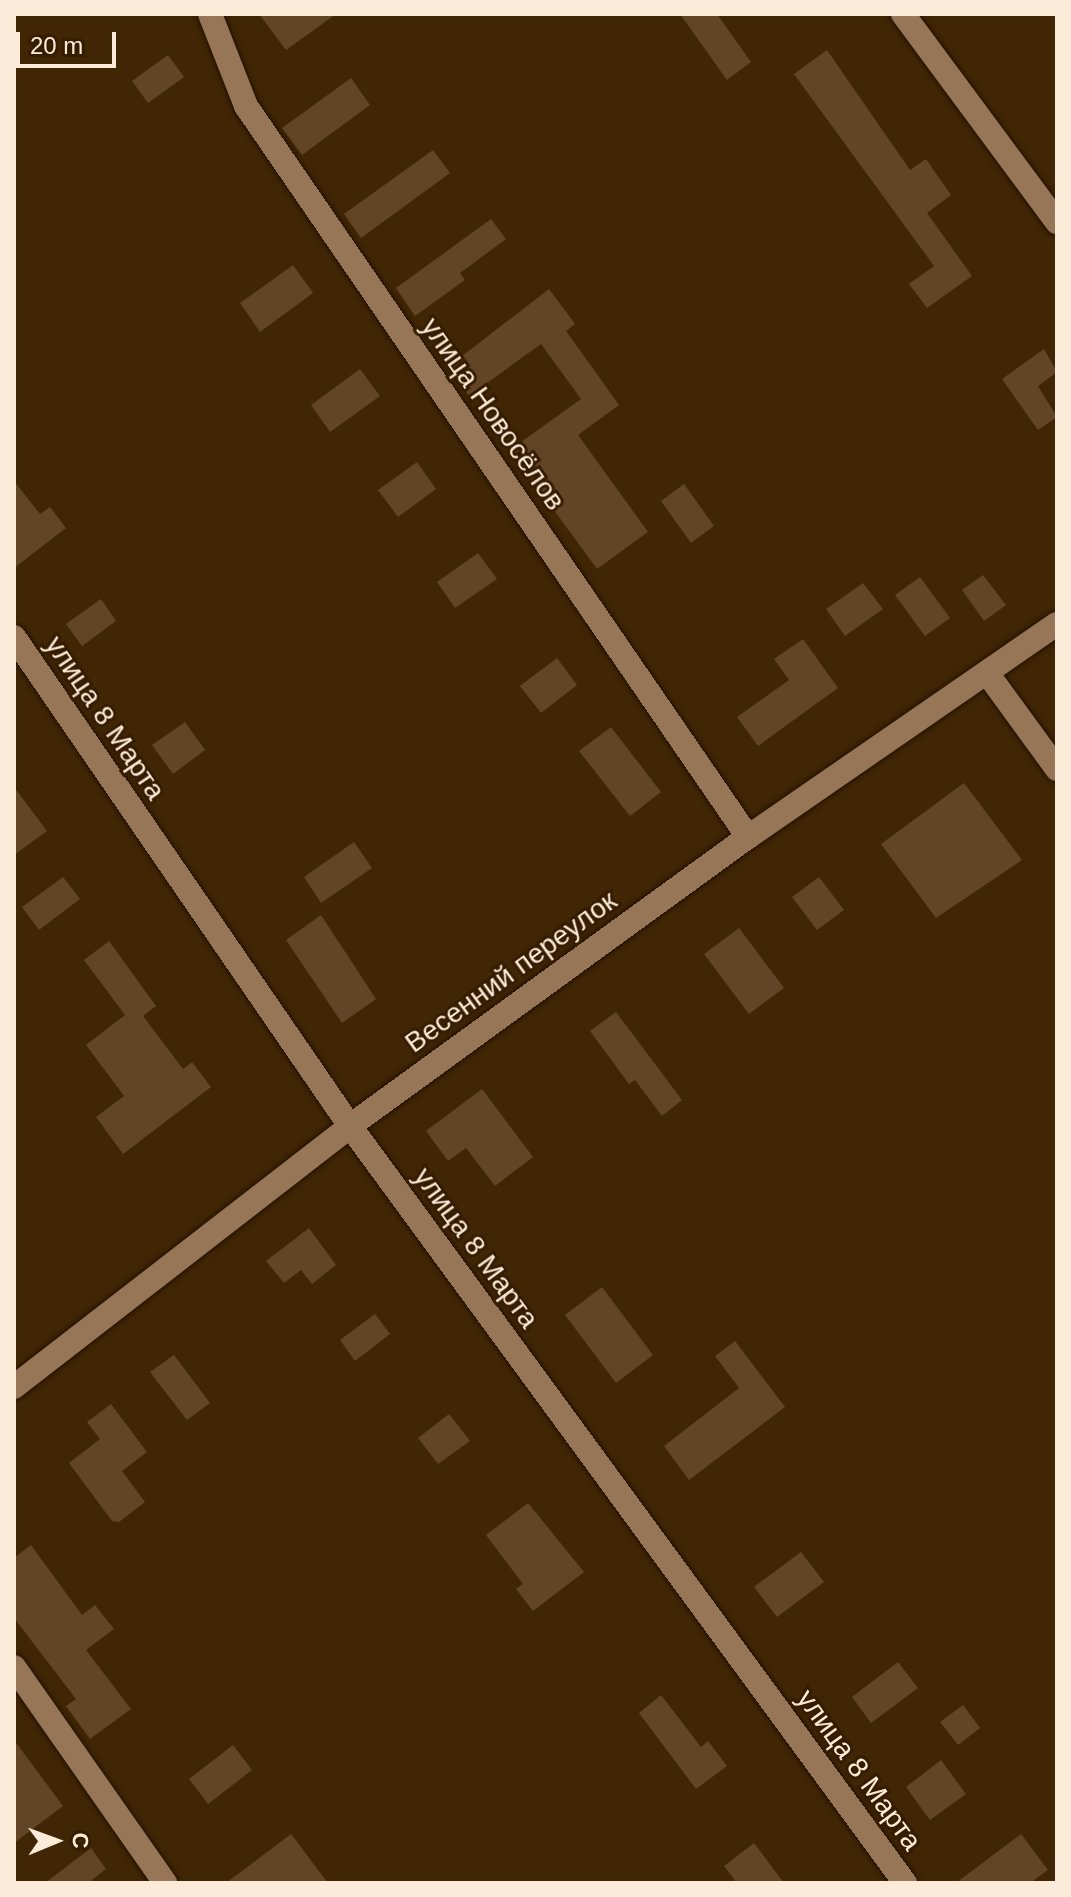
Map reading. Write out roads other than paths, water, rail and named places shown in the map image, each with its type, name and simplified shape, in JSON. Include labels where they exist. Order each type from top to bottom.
[{"type":"street","name":"улица Новосёлов","points":[[210,14],[246,106],[748,837]]},
{"type":"street","points":[[903,14],[1057,222]]},
{"type":"street","name":"Весенний переулок","points":[[14,1387],[350,1126],[748,837],[1057,624]]},
{"type":"street","name":"улица 8 Марта","points":[[14,637],[350,1126],[905,1883]]},
{"type":"street","points":[[987,673],[1057,769]]},
{"type":"street","points":[[14,1667],[165,1883]]}]
